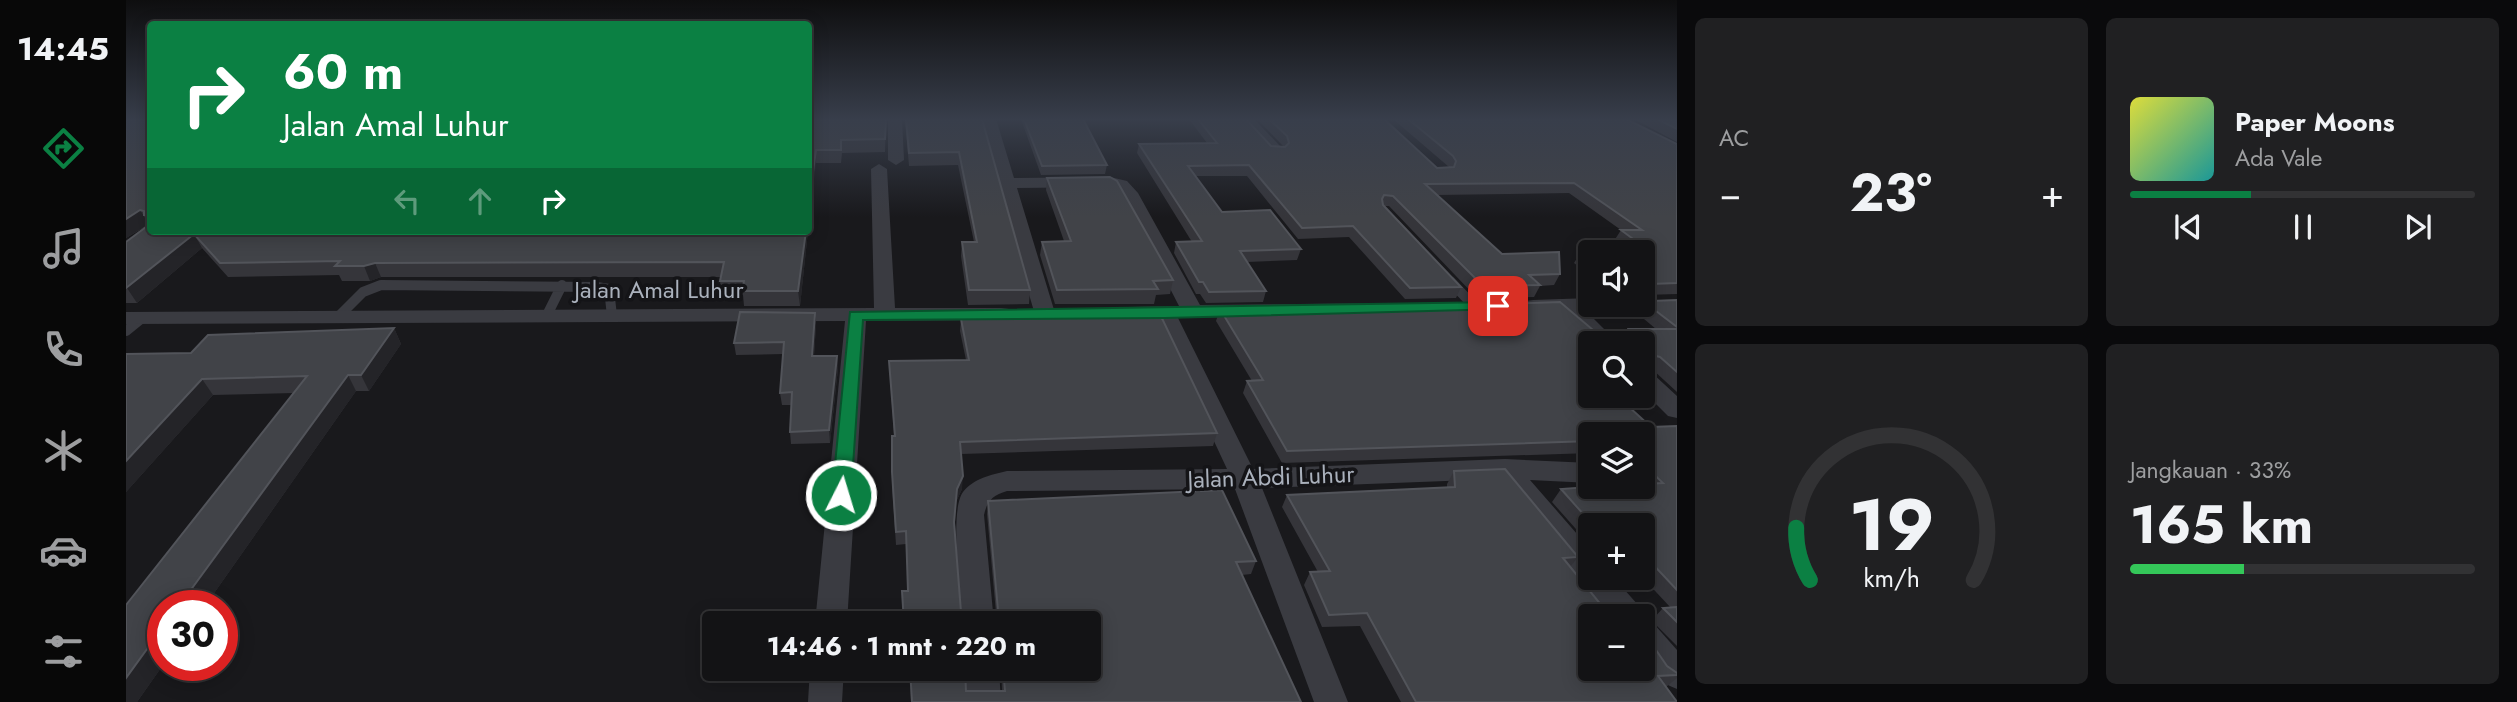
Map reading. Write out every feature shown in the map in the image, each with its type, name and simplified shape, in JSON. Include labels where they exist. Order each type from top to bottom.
[{"type":"street","points":[[885,315],[890,152]]},
{"type":"street","points":[[997,152],[1044,313]]},
{"type":"street","points":[[1005,183],[1095,182],[1121,185],[1129,193],[1193,312]]},
{"type":"street","points":[[1568,306],[1594,331]]},
{"type":"street","points":[[1448,307],[1578,306]]},
{"type":"street","points":[[1111,313],[1408,308]]},
{"type":"street","name":"Jalan Amal Luhur","points":[[131,322],[338,317],[1071,313]]},
{"type":"street","points":[[1165,313],[1245,479],[1331,702]]},
{"type":"street","points":[[832,611],[856,315]]},
{"type":"street","points":[[1655,389],[1677,410]]},
{"type":"street","points":[[1505,469],[1578,556]]},
{"type":"street","name":"Jalan Abdi Luhur","points":[[977,611],[970,514],[974,498],[989,486],[1007,481],[1245,479],[1505,469],[1578,472]]},
{"type":"street","points":[[1606,590],[1618,604]]},
{"type":"street","points":[[1655,648],[1677,674]]},
{"type":"street","points":[[825,702],[826,681]]},
{"type":"street","points":[[983,681],[984,702]]},
{"type":"lane","points":[[1441,272],[1475,307]]},
{"type":"lane","points":[[338,317],[363,292],[381,285],[562,285],[608,289],[612,316]]},
{"type":"lane","points":[[546,317],[562,285]]},
{"type":"building","points":[[126,152],[147,152],[147,215],[140,210],[126,219]]},
{"type":"building","points":[[812,152],[816,152],[812,178]]},
{"type":"building","points":[[909,152],[991,152],[1030,290],[969,290],[962,242],[977,242],[959,152]]},
{"type":"building","points":[[1037,152],[1100,152],[1107,165],[1042,166]]},
{"type":"building","points":[[1144,152],[1419,152],[1437,168],[1454,167],[1456,161],[1448,152],[1677,152],[1677,283],[1655,284],[1655,240],[1634,240],[1621,230],[1642,230],[1574,183],[1425,184],[1502,254],[1559,252],[1560,274],[1529,275],[1540,285],[1483,286],[1393,196],[1384,195],[1383,205],[1461,287],[1410,288],[1353,226],[1302,228],[1249,165],[1188,166],[1222,212],[1270,210],[1301,249],[1240,251],[1266,291],[1209,292],[1203,282],[1199,282],[1176,242],[1202,241]]},
{"type":"building","points":[[1110,177],[1117,181],[1173,280],[1153,281],[1158,289],[1057,290],[1042,242],[1071,241],[1047,178]]},
{"type":"building","points":[[147,226],[147,235],[193,235],[126,288],[126,242]]},
{"type":"building","points":[[195,235],[805,235],[798,291],[742,291],[744,281],[720,281],[724,262],[375,263],[364,266],[335,266],[340,261],[220,263]]},
{"type":"building","points":[[1677,300],[1677,327],[1655,310],[1655,301]]},
{"type":"building","points":[[1560,302],[1595,331],[1578,331],[1578,408],[1630,408],[1646,422],[1578,422],[1578,441],[1287,451],[1247,381],[1263,380],[1220,309],[1278,308],[1280,312]]},
{"type":"building","points":[[1158,310],[1217,433],[960,442],[963,476],[957,489],[954,522],[961,611],[903,611],[902,591],[908,591],[906,531],[896,532],[892,472],[892,436],[895,436],[889,361],[969,360],[961,319],[972,319],[971,311]]},
{"type":"building","points":[[740,312],[815,313],[812,356],[837,356],[829,430],[790,432],[792,392],[780,393],[784,342],[734,343]]},
{"type":"building","points":[[394,328],[361,375],[348,375],[191,590],[147,590],[147,649],[126,678],[126,605],[307,376],[202,379],[126,461],[126,354],[191,353],[208,335]]},
{"type":"building","points":[[1628,329],[1677,329],[1677,372],[1655,356],[1655,331],[1627,331]]},
{"type":"building","points":[[1677,426],[1677,590],[1655,567],[1655,513],[1582,513],[1561,489],[1578,488],[1578,499],[1655,499],[1655,483],[1663,483],[1655,475],[1655,427]]},
{"type":"building","points":[[1505,469],[1578,557],[1563,558],[1578,576],[1578,590],[1589,590],[1600,604],[1578,604],[1578,681],[1655,681],[1655,640],[1656,650],[1667,666],[1677,673],[1658,676],[1677,702],[1416,702],[1367,613],[1329,615],[1310,572],[1330,571],[1287,495],[1455,487],[1454,471]]},
{"type":"building","points":[[1222,490],[1256,561],[1236,562],[1301,702],[912,702],[911,681],[966,681],[966,691],[1005,691],[1004,681],[1101,681],[1101,611],[997,611],[988,501]]},
{"type":"building","points":[[1677,607],[1677,622],[1663,608]]},
{"type":"route","points":[[841,495],[856,315],[1165,313],[1498,306]]}]
